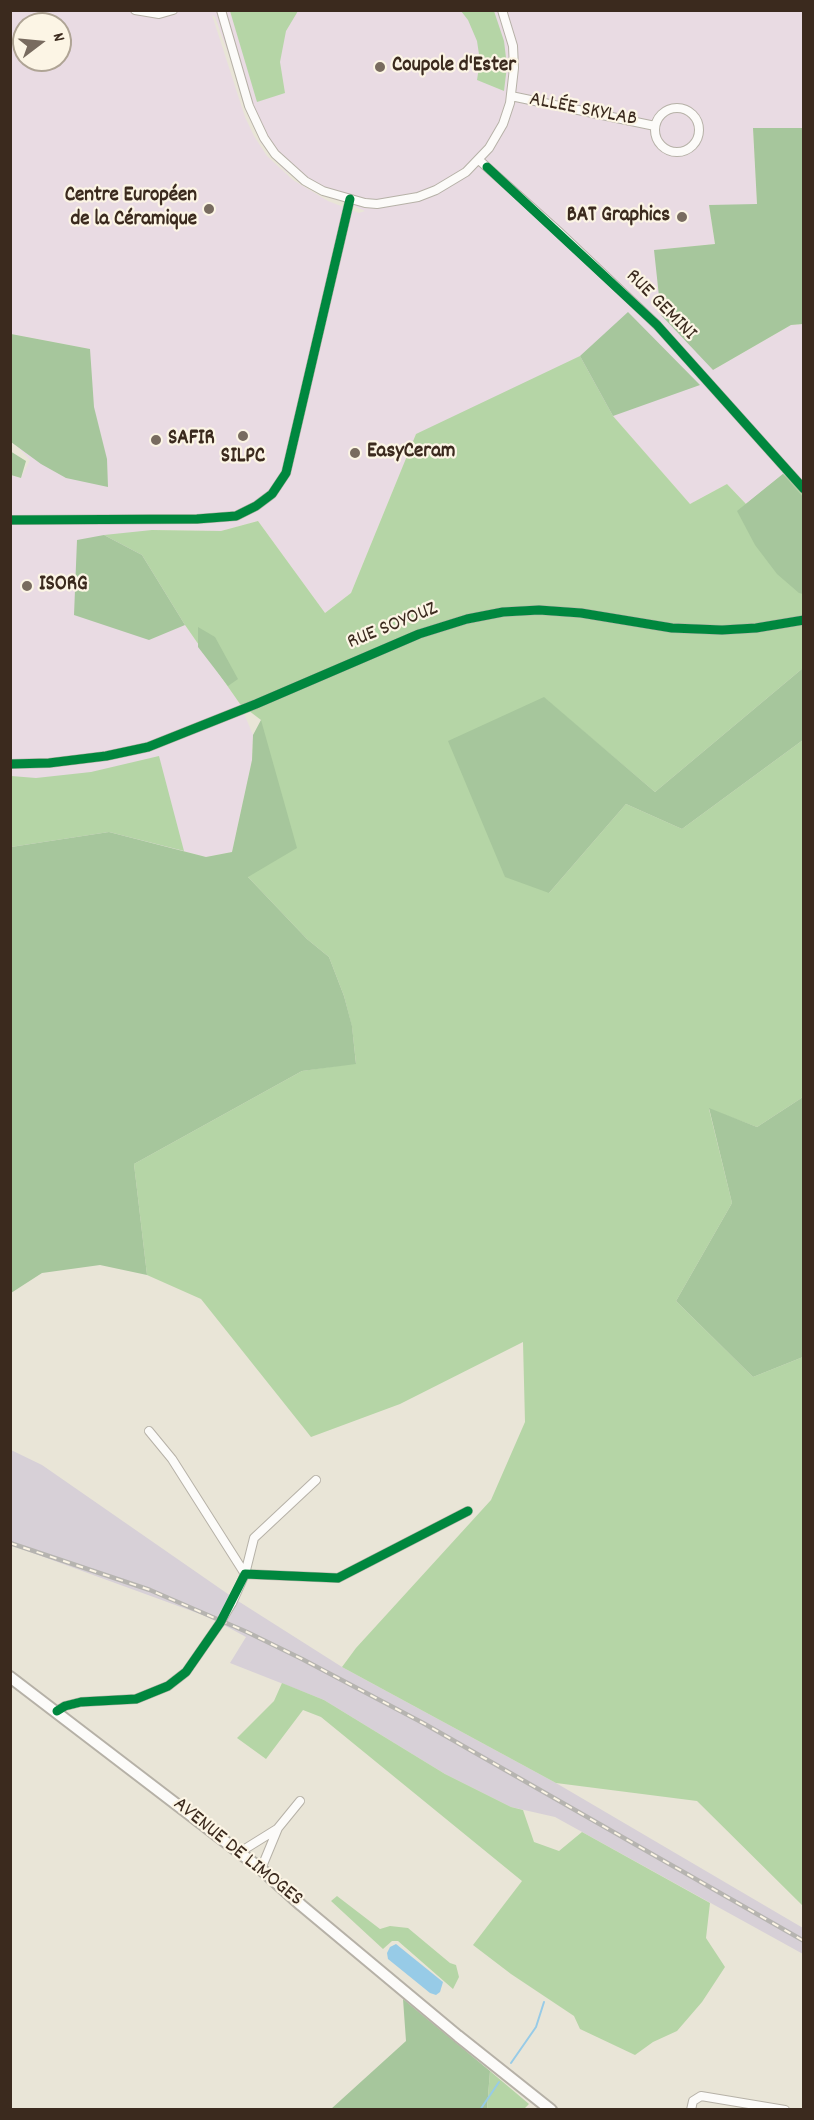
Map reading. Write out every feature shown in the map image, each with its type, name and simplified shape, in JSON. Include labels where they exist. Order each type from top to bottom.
[{"type":"main road","name":"AVENUE DE LIMOGES","points":[[10,1677],[240,1852],[546,2107]]},
{"type":"street","points":[[135,10],[159,14],[173,10]]},
{"type":"street","points":[[220,10],[249,106],[264,138],[289,169],[305,181],[332,194],[377,204],[436,190],[466,172],[489,148],[503,124],[511,96],[514,68],[513,46],[502,10]]},
{"type":"street","name":"ALLÉE SKYLAB","points":[[511,96],[655,126]]},
{"type":"street","name":"ALLÉE SKYLAB","points":[[673,108],[680,108],[692,114],[699,134],[692,147],[685,151],[671,152],[665,150],[656,139],[655,126],[661,114],[673,108]]},
{"type":"street","name":"RUE GEMINI","points":[[478,160],[558,231],[657,325],[804,489]]},
{"type":"street","points":[[10,520],[197,519],[236,516],[256,506],[272,494],[286,473],[350,199]]},
{"type":"street","name":"RUE SOYOUZ","points":[[10,764],[49,763],[106,756],[148,747],[247,708],[418,634],[476,617],[503,612],[539,610],[581,613],[672,628],[722,630],[756,628],[804,620]]},
{"type":"street","points":[[149,1431],[172,1459],[244,1574]]},
{"type":"street","points":[[57,1712],[65,1706],[81,1702],[136,1699],[168,1686],[186,1672],[232,1603],[244,1574],[254,1538],[316,1480]]},
{"type":"street","points":[[244,1574],[338,1578],[468,1511]]},
{"type":"street","points":[[261,1869],[278,1828],[300,1801]]},
{"type":"street","points":[[240,1852],[278,1828]]},
{"type":"street","points":[[691,2109],[693,2101],[701,2096],[785,2109]]},
{"type":"shaded area","points":[[11,11],[803,11],[803,128],[753,128],[757,205],[709,206],[715,244],[655,250],[713,370],[791,325],[803,324],[803,490],[746,504],[727,484],[690,504],[613,416],[416,434],[351,593],[325,613],[258,521],[221,531],[152,530],[142,555],[185,625],[240,704],[253,735],[252,760],[232,852],[206,857],[109,832],[11,847],[10,475],[21,478],[30,460],[11,440],[89,349],[11,334]],"holes":[[[212,15],[215,17],[261,143],[285,171],[315,189],[365,211],[359,213],[328,201],[293,180],[267,156],[245,117]]]},
{"type":"shaded area","points":[[11,1450],[42,1465],[238,1601],[342,1667],[556,1783],[803,1928],[803,1954],[555,1817],[511,1807],[445,1774],[324,1700],[230,1663],[246,1637],[211,1618],[11,1545]]},
{"type":"green space","points":[[230,11],[298,11],[286,31],[280,62],[285,93],[257,102]]},
{"type":"green space","points":[[461,11],[494,11],[504,41],[507,66],[504,91],[477,80],[480,61],[477,41],[468,20]]},
{"type":"green space","points":[[753,128],[803,128],[803,324],[791,325],[713,370],[661,315],[654,250],[715,244],[709,205],[757,204]]},
{"type":"green space","points":[[628,312],[700,385],[613,416],[580,356]]},
{"type":"green space","points":[[11,334],[90,349],[94,407],[107,459],[108,487],[66,478],[41,464],[11,442]]},
{"type":"green space","points":[[580,356],[613,416],[690,504],[727,484],[746,504],[783,474],[803,490],[803,668],[655,792],[544,698],[549,893],[626,804],[682,829],[803,740],[803,1097],[757,1127],[709,1109],[732,1203],[676,1301],[753,1377],[803,1357],[803,1906],[697,1801],[556,1783],[342,1667],[356,1648],[491,1500],[525,1422],[523,1342],[400,1404],[311,1437],[201,1299],[147,1275],[134,1164],[302,1071],[356,1063],[352,1027],[344,996],[329,957],[307,939],[248,877],[261,720],[240,704],[185,625],[142,555],[104,535],[152,530],[221,531],[258,521],[325,613],[351,593],[416,434]]},
{"type":"green space","points":[[10,451],[26,461],[21,478],[11,475]]},
{"type":"green space","points":[[783,474],[803,497],[803,594],[777,574],[755,545],[737,511]]},
{"type":"green space","points":[[104,535],[142,555],[185,625],[149,640],[74,615],[77,540]]},
{"type":"green space","points":[[198,627],[215,637],[238,679],[228,686],[198,647]]},
{"type":"green space","points":[[803,668],[803,740],[682,829],[626,804],[549,893],[505,877],[448,741],[544,697],[655,792]]},
{"type":"green space","points":[[261,720],[297,848],[248,877],[307,939],[329,957],[344,996],[352,1026],[356,1064],[302,1071],[134,1164],[147,1275],[100,1265],[42,1273],[11,1293],[11,847],[109,832],[206,857],[232,852],[252,760],[253,735]]},
{"type":"green space","points":[[159,756],[184,851],[109,832],[11,847],[11,776],[36,778],[91,772]]},
{"type":"green space","points":[[803,1097],[803,1357],[753,1377],[676,1301],[732,1203],[709,1108],[757,1127]]},
{"type":"green space","points":[[282,1683],[324,1700],[445,1774],[511,1807],[523,1810],[534,1842],[559,1851],[582,1832],[710,1903],[706,1938],[725,1967],[702,2002],[677,2031],[653,2042],[635,2055],[580,2029],[574,2016],[511,1974],[473,1945],[522,1881],[321,1717],[303,1710],[266,1759],[237,1738],[274,1701]]},
{"type":"green space","points":[[337,1896],[380,1929],[390,1926],[408,1928],[450,1963],[456,1965],[459,1977],[453,1989],[398,1941],[392,1941],[383,1949],[331,1901]]},
{"type":"green space","points":[[403,1999],[490,2071],[487,2109],[331,2109],[406,2041]]},
{"type":"green space","points":[[490,2071],[529,2104],[524,2109],[487,2110]]},
{"type":"water","points":[[396,1944],[443,1982],[440,1992],[436,1995],[430,1993],[388,1959],[387,1953],[390,1947]]},
{"type":"waterway","points":[[511,2063],[536,2027],[544,2002]]},
{"type":"waterway","points":[[480,2110],[499,2082]]},
{"type":"railway","points":[[10,1543],[150,1590],[247,1632],[302,1659],[423,1723],[804,1941]]},
{"type":"cycle path","points":[[487,167],[657,325],[804,489]]},
{"type":"cycle path","points":[[10,520],[197,519],[236,516],[256,506],[272,494],[286,473],[350,199]]},
{"type":"cycle path","points":[[10,764],[49,763],[106,756],[148,747],[256,704],[419,634],[467,619],[503,612],[539,610],[581,613],[672,628],[722,630],[756,628],[804,620]]},
{"type":"cycle path","points":[[57,1711],[65,1706],[81,1702],[136,1699],[168,1686],[186,1672],[220,1623],[245,1574],[338,1578],[468,1511]]},
{"type":"place","name":"Coupole d'Ester","points":[[380,67]]},
{"type":"place","name":"Centre Européen de la Céramique","points":[[209,209]]},
{"type":"place","name":"BAT Graphics","points":[[682,217]]},
{"type":"place","name":"SILPC","points":[[243,436]]},
{"type":"place","name":"SAFIR","points":[[156,440]]},
{"type":"place","name":"EasyCeram","points":[[355,453]]},
{"type":"place","name":"ISORG","points":[[27,586]]}]
